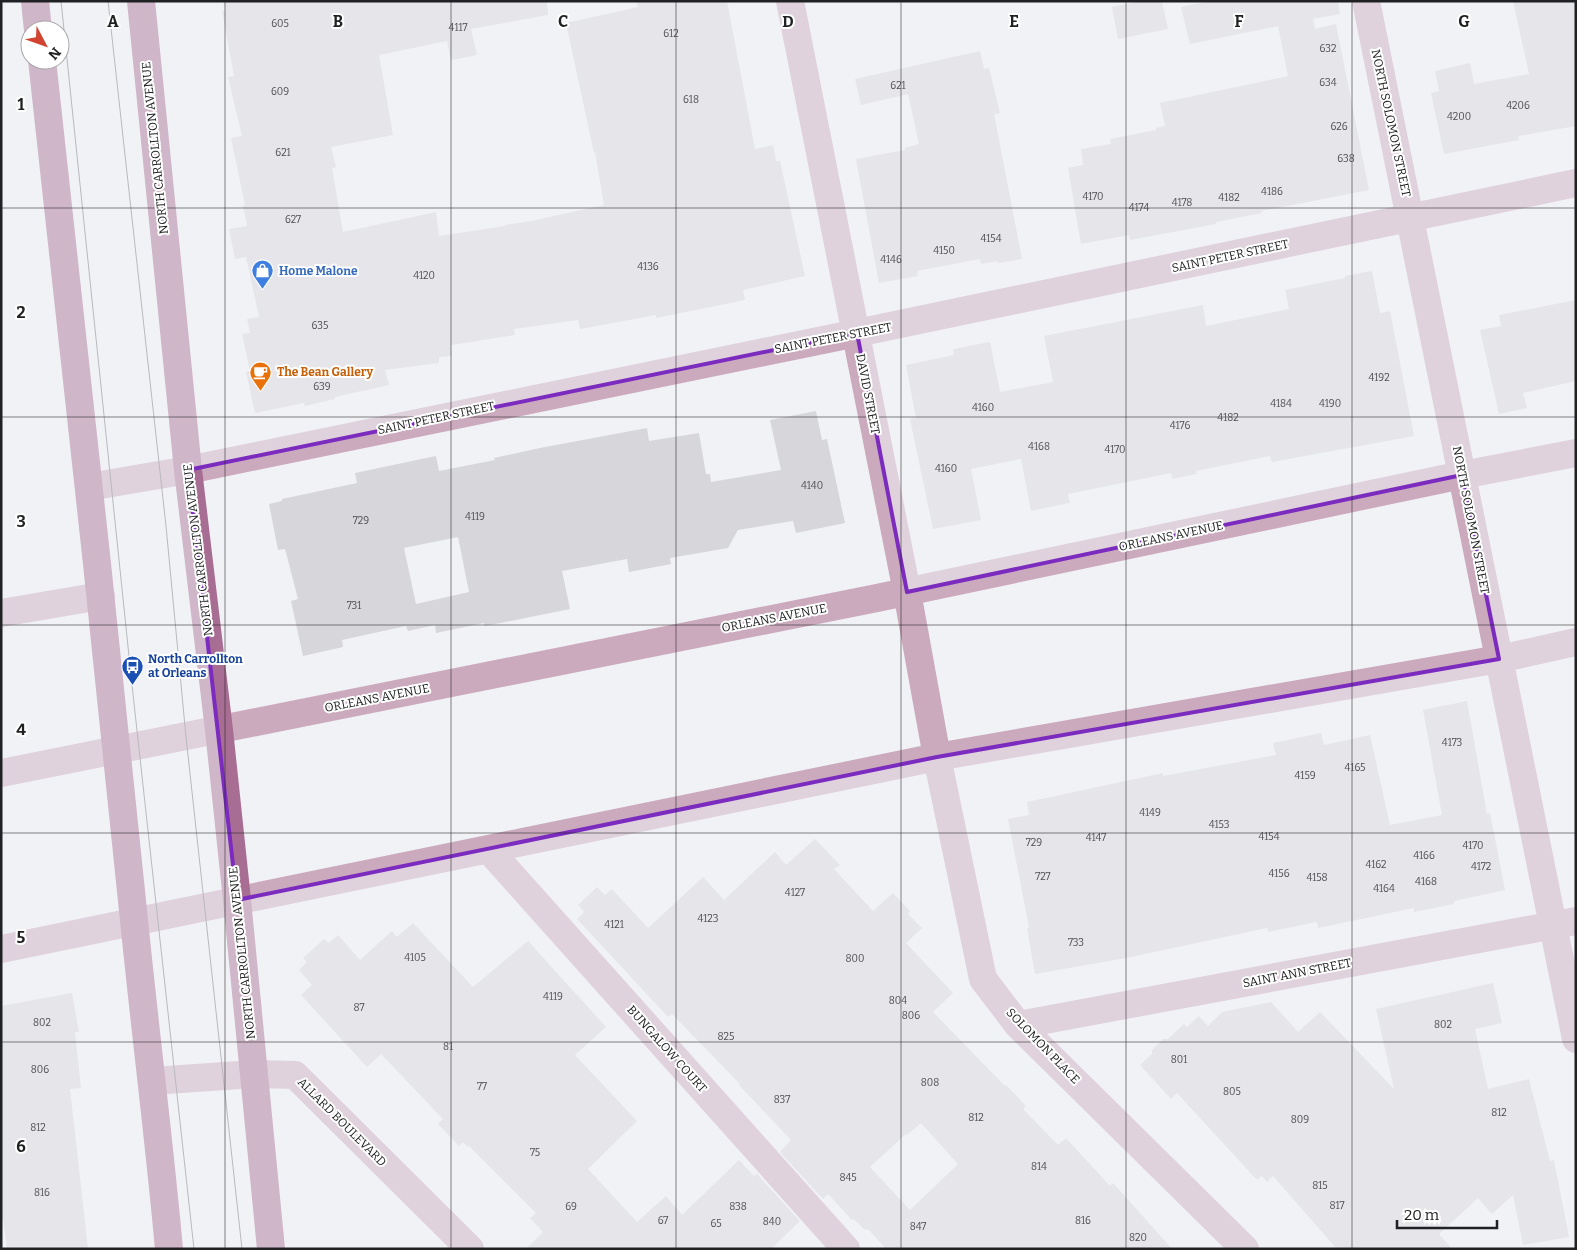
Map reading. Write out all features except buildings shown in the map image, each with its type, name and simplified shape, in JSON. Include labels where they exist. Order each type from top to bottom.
[{"type":"main road","points":[[35,1],[37,20]]},
{"type":"main road","name":"NORTH CARROLLTON AVENUE","points":[[141,1],[188,470],[237,900],[271,1249]]},
{"type":"main road","points":[[43,70],[101,596],[169,1249]]},
{"type":"street","name":"DAVID STREET","points":[[790,1],[857,334],[937,757]]},
{"type":"street","name":"NORTH SOLOMON STREET","points":[[1366,1],[1499,659],[1564,923],[1576,1039]]},
{"type":"street","name":"SAINT PETER STREET","points":[[89,487],[188,470],[857,334],[1576,183]]},
{"type":"street","name":"ORLEANS AVENUE","points":[[1,773],[907,592],[1576,452]]},
{"type":"street","points":[[1,613],[101,596]]},
{"type":"street","points":[[1,949],[937,757],[1499,659],[1576,642]]},
{"type":"street","name":"SOLOMON PLACE","points":[[937,757],[983,979],[1018,1025],[1245,1249]]},
{"type":"street","name":"BUNGALOW COURT","points":[[488,849],[846,1249]]},
{"type":"street","name":"SAINT ANN STREET","points":[[1018,1025],[1564,923]]},
{"type":"street","name":"ALLARD BOULEVARD","points":[[152,1081],[254,1074],[295,1075],[470,1249]]},
{"type":"highlighted area","points":[[857,333],[907,592],[1462,475],[1499,659],[937,757],[237,900],[188,470]]},
{"type":"tram line","points":[[61,1],[132,685],[194,1249]]},
{"type":"tram line","points":[[108,1],[166,526],[186,737],[242,1249]]},
{"type":"place","name":"Home Malone","points":[[263,290]]},
{"type":"place","name":"The Bean Gallery","points":[[261,391]]},
{"type":"place","name":"North Carrollton at Orleans","points":[[132,685]]}]
